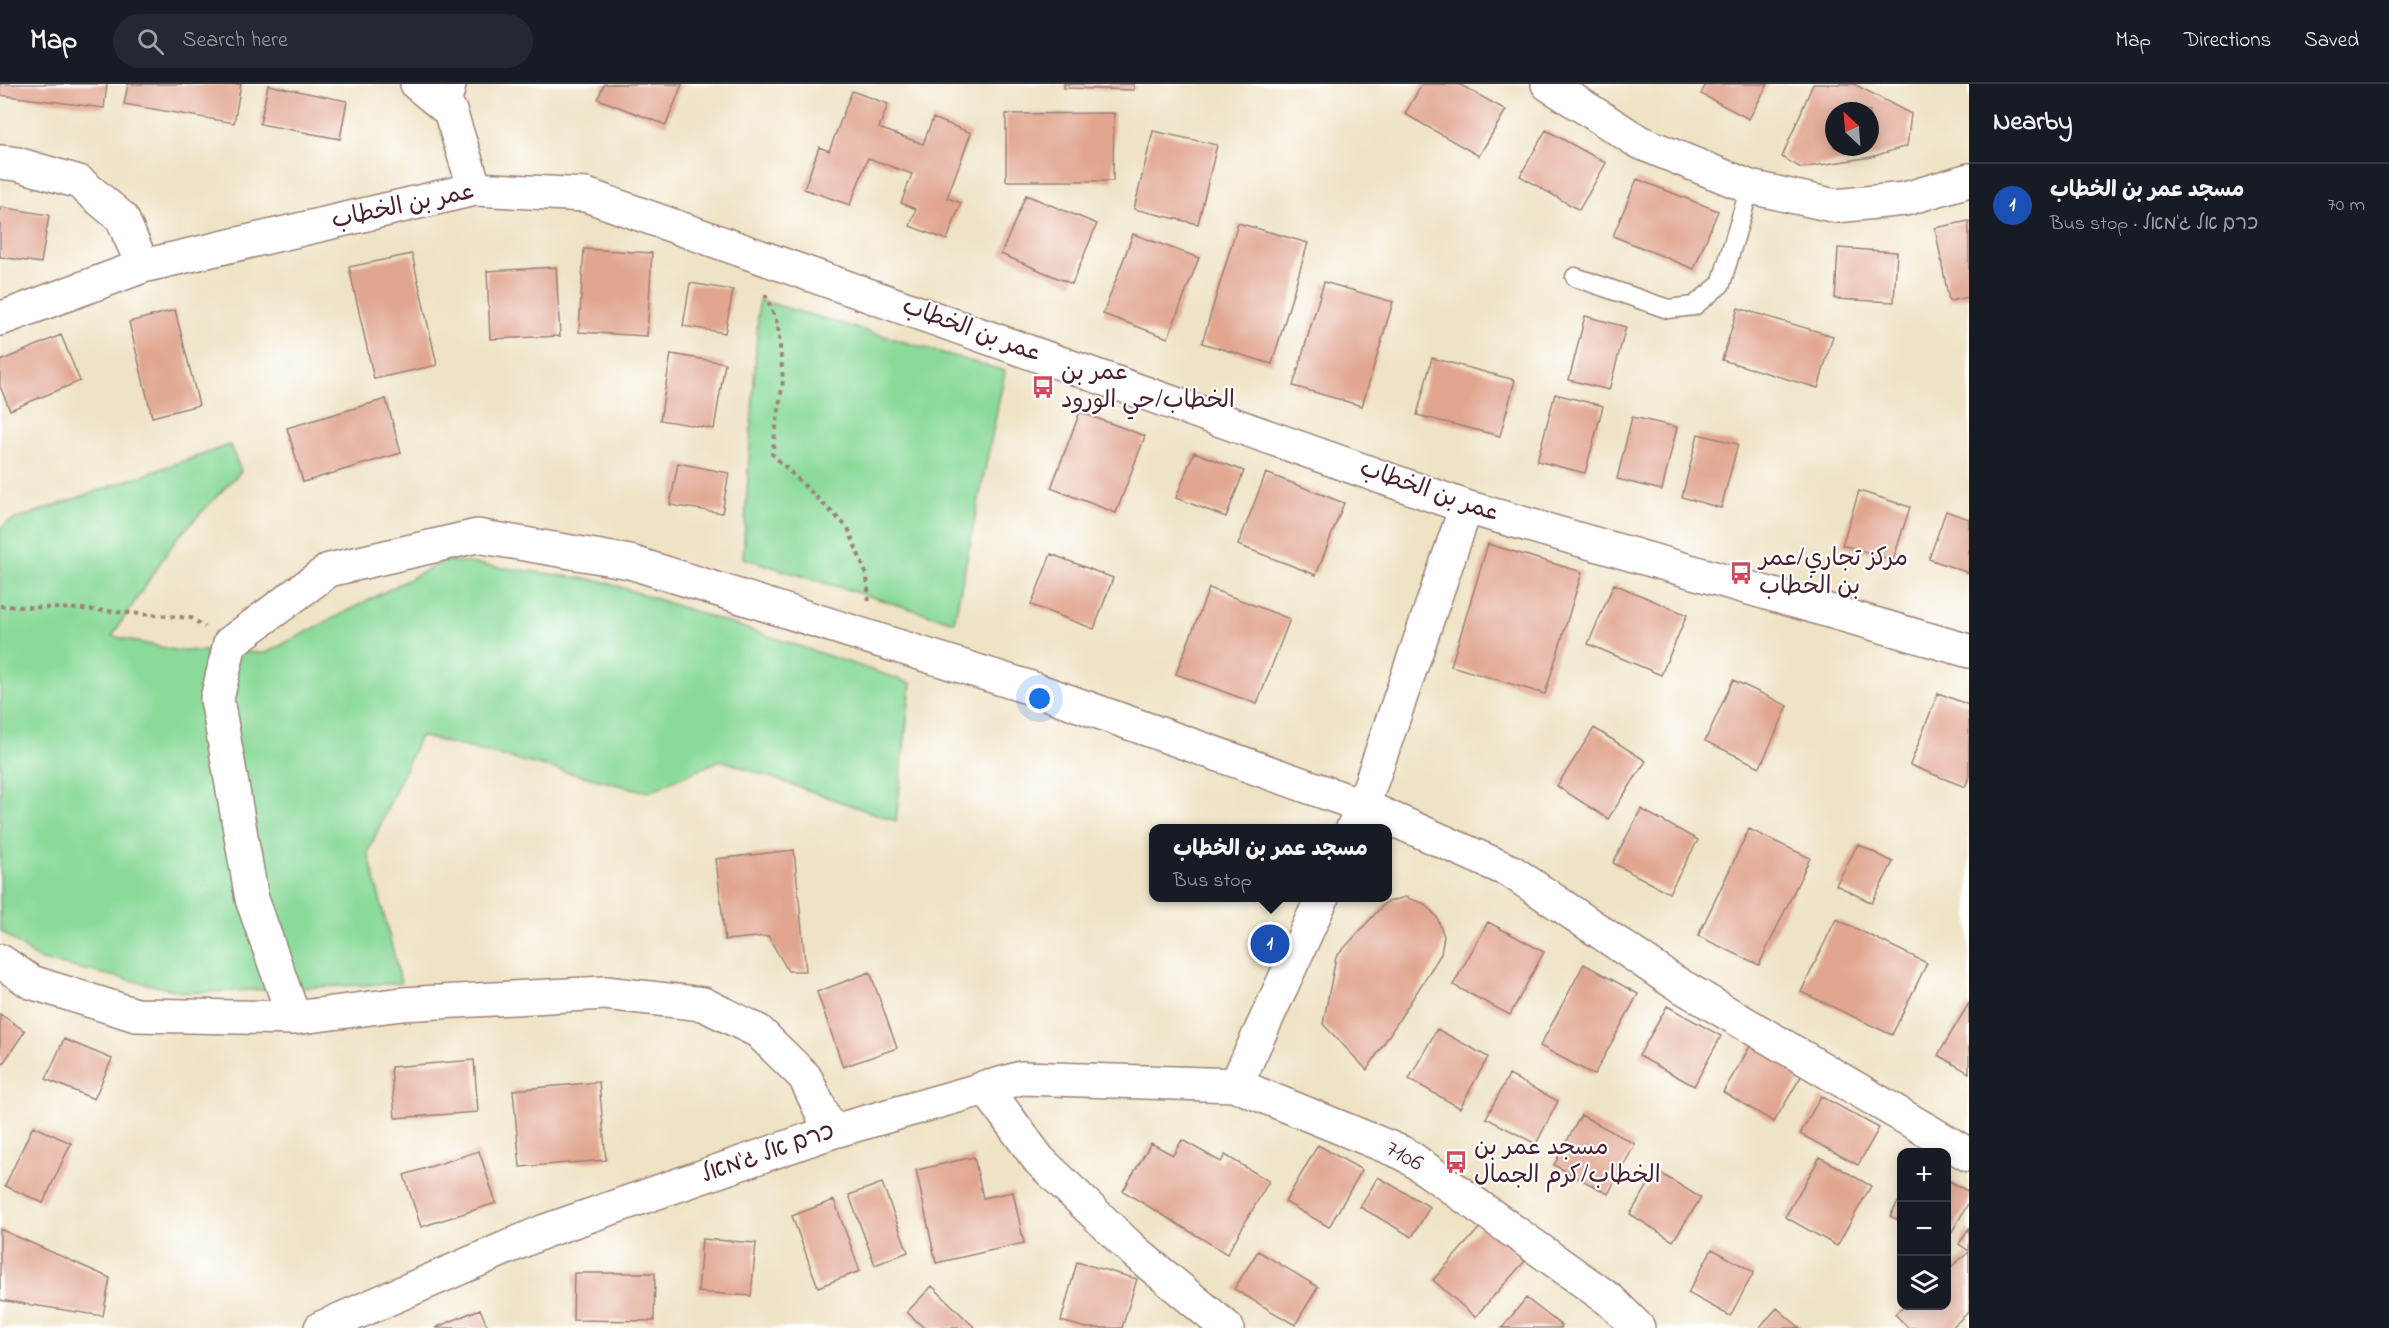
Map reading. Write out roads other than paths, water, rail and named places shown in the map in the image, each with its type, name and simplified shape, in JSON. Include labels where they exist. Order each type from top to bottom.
[{"type":"street","points":[[417,84],[453,98],[475,189]]},
{"type":"street","points":[[1548,84],[1639,142],[1750,188],[1836,206],[1905,199],[1969,180]]},
{"type":"street","points":[[0,162],[17,164],[79,182],[122,218],[143,266]]},
{"type":"street","name":"عمر بن الخطاب","points":[[0,319],[143,266],[475,189],[586,195],[1466,507],[1969,651]]},
{"type":"street","points":[[1358,817],[1466,507]]},
{"type":"street","points":[[294,1018],[252,899],[217,699],[230,644],[329,570],[477,536],[630,562],[1032,688],[1378,824]]},
{"type":"street","points":[[1392,829],[1512,872],[1671,980],[1969,1155]]},
{"type":"street","points":[[1236,1085],[1320,902]]},
{"type":"street","points":[[0,961],[31,982],[136,1015],[294,1018],[402,1004],[605,993],[703,1004],[758,1031],[806,1077],[831,1132]]},
{"type":"street","name":"כרם אל ג'מאל","points":[[321,1328],[545,1231],[831,1132],[985,1087],[1022,1078],[1236,1085]]},
{"type":"street","name":"7106","points":[[1236,1085],[1405,1154],[1610,1300],[1638,1328]]},
{"type":"street","points":[[985,1087],[1039,1160],[1135,1252],[1227,1328]]},
{"type":"lane","points":[[1575,277],[1668,309],[1695,306],[1721,284],[1750,188]]},
{"type":"place","name":"عمر بن الخطاب/حي الورود","points":[[1043,387]]},
{"type":"place","name":"مركز تجاري/عمر بن الخطاب","points":[[1741,573]]},
{"type":"place","name":"مسجد عمر بن الخطاب","points":[[1270,944]]},
{"type":"place","name":"مسجد عمر بن الخطاب/كرم الجمال","points":[[1456,1162]]}]
